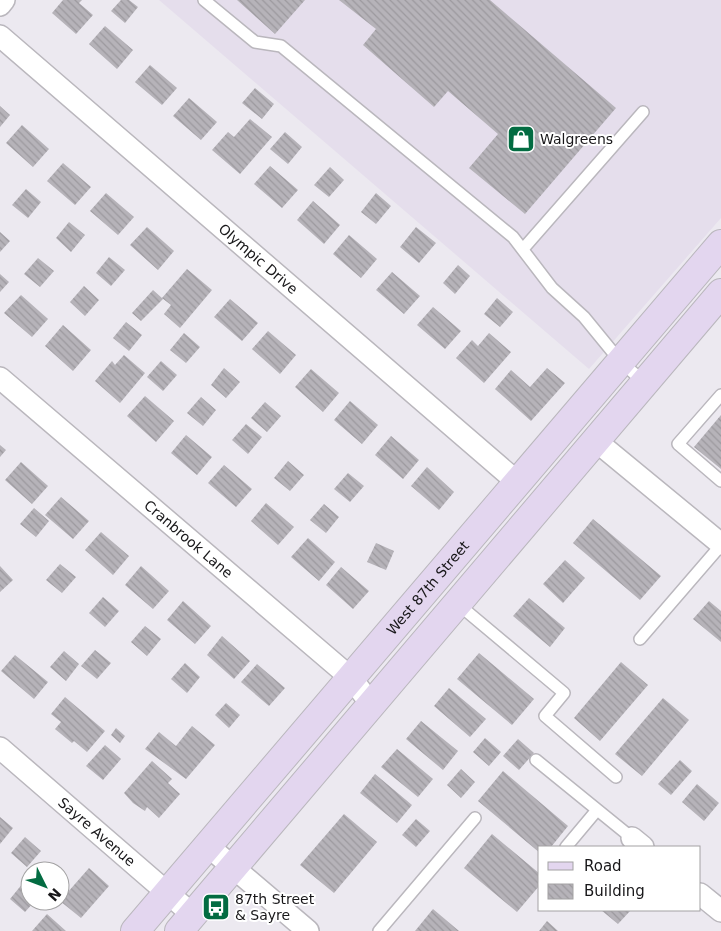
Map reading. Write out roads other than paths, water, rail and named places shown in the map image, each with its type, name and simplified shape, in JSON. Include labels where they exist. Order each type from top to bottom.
[{"type":"main road","name":"West 87th Street","points":[[135,931],[620,360],[721,244]]},
{"type":"main road","points":[[186,923],[721,293]]},
{"type":"street","points":[[0,5],[4,0]]},
{"type":"street","name":"Olympic Drive","points":[[0,36],[517,482]]},
{"type":"street","name":"Cranbrook Lane","points":[[0,378],[351,678],[372,705]]},
{"type":"street","points":[[596,441],[721,544]]},
{"type":"street","name":"Sayre Avenue","points":[[0,748],[168,893],[186,923]]},
{"type":"street","points":[[208,846],[308,931]]},
{"type":"street","points":[[701,895],[721,911]]},
{"type":"lane","points":[[204,0],[255,42],[281,46],[513,236],[552,288],[584,317],[620,360],[645,384]]},
{"type":"lane","points":[[523,249],[643,112]]},
{"type":"lane","points":[[721,395],[678,444],[721,481]]},
{"type":"lane","points":[[640,639],[721,544]]},
{"type":"lane","points":[[458,604],[564,693],[544,716],[616,776]]},
{"type":"lane","points":[[536,760],[638,843]]},
{"type":"lane","points":[[567,846],[597,810]]},
{"type":"lane","points":[[379,931],[475,818]]},
{"type":"place","name":"Walgreens","points":[[521,139]]},
{"type":"place","name":"87th Street & Sayre","points":[[216,907]]}]
